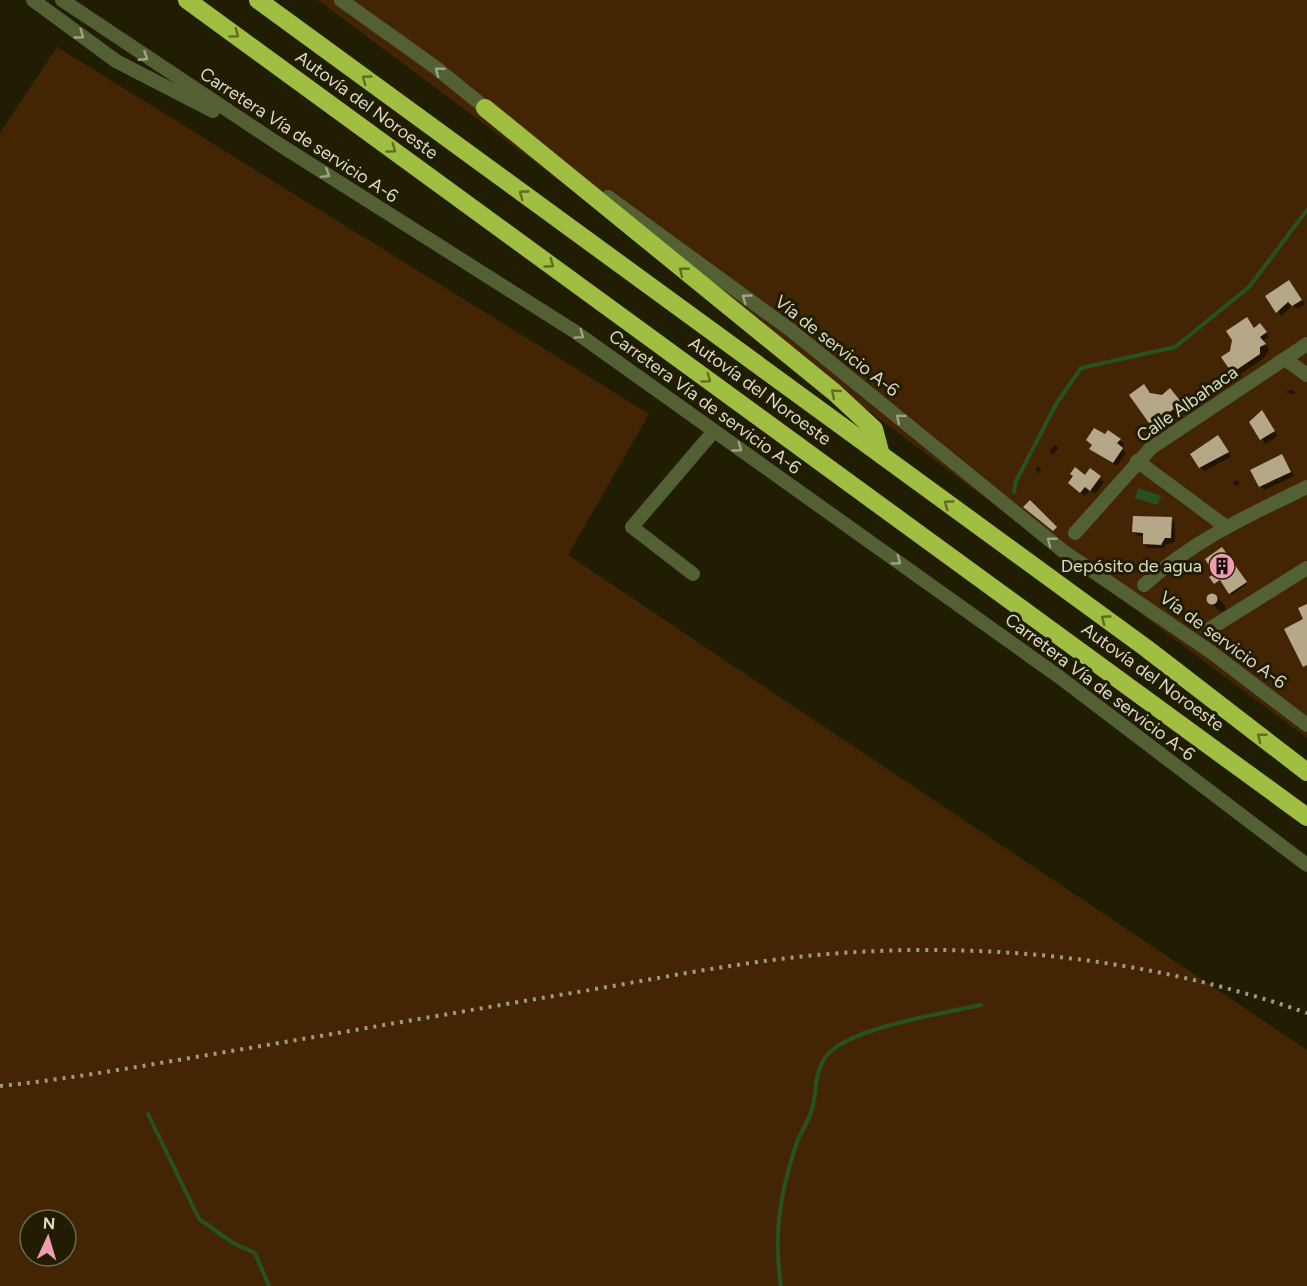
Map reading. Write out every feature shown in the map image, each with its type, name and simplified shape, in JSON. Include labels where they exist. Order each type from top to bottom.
[{"type":"highway","name":"Autovía del Noroeste","points":[[187,0],[1307,817]]},
{"type":"highway","name":"Autovía del Noroeste","points":[[258,0],[1146,648],[1307,772]]},
{"type":"highway","points":[[485,108],[834,392],[874,429],[881,454]]},
{"type":"street","points":[[33,0],[116,61],[277,143]]},
{"type":"street","name":"Carretera Vía de servicio A-6","points":[[62,0],[277,143],[574,331],[1058,676],[1307,865]]},
{"type":"street","name":"Vía de servicio A-6","points":[[341,0],[435,67],[485,108],[792,331],[1063,551],[1211,652],[1307,726]]},
{"type":"street","name":"Calle Albahaca","points":[[1075,533],[1151,448],[1307,344]]},
{"type":"street","points":[[1285,358],[1307,375]]},
{"type":"street","points":[[693,574],[632,527],[714,431]]},
{"type":"street","points":[[1137,461],[1225,526]]},
{"type":"street","points":[[1144,585],[1167,564],[1225,526],[1307,487]]},
{"type":"street","points":[[1208,630],[1307,568]]},
{"type":"shaded area","points":[[318,0],[1307,0],[1307,738]]},
{"type":"shaded area","points":[[57,47],[649,414],[568,555],[1307,1050],[1307,1286],[0,1286],[0,133]]},
{"type":"shaded area","points":[[1138,488],[1161,496],[1157,505],[1135,498]]},
{"type":"building","points":[[1289,280],[1302,300],[1292,306],[1288,302],[1276,313],[1265,296]]},
{"type":"building","points":[[1247,317],[1254,328],[1260,323],[1267,332],[1260,337],[1266,344],[1260,347],[1260,354],[1232,373],[1221,357],[1230,351],[1232,340],[1226,331]]},
{"type":"building","points":[[1144,384],[1150,393],[1162,395],[1170,388],[1182,403],[1155,423],[1149,423],[1129,395]]},
{"type":"building","points":[[1262,410],[1275,431],[1260,440],[1249,422]]},
{"type":"building","points":[[1094,428],[1105,434],[1108,430],[1121,439],[1117,443],[1123,448],[1113,463],[1089,449],[1092,445],[1086,440]]},
{"type":"building","points":[[1218,435],[1229,452],[1199,468],[1190,454]]},
{"type":"building","points":[[1282,454],[1291,472],[1259,487],[1250,470]]},
{"type":"building","points":[[1075,467],[1085,475],[1090,468],[1101,476],[1090,491],[1085,487],[1080,493],[1068,483]]},
{"type":"building","points":[[1030,500],[1057,527],[1053,531],[1023,507]]},
{"type":"building","points":[[1133,516],[1172,517],[1171,538],[1165,538],[1161,545],[1143,544],[1143,533],[1132,532]]},
{"type":"building","name":"Depósito de agua","points":[[1222,547],[1247,582],[1229,594],[1220,580],[1214,584],[1209,577],[1214,574],[1205,559]]},
{"type":"building","points":[[1212,593],[1218,599],[1212,605],[1206,599]]},
{"type":"building","points":[[1307,604],[1307,665],[1303,667],[1284,629],[1303,619],[1298,608]]},
{"type":"waterway","points":[[1014,492],[1016,481],[1056,404],[1081,368],[1175,347],[1249,287],[1307,210]]},
{"type":"waterway","points":[[781,1286],[778,1231],[782,1196],[797,1142],[811,1113],[818,1073],[824,1059],[841,1044],[879,1028],[981,1005]]},
{"type":"waterway","points":[[148,1114],[199,1219],[233,1243],[255,1253],[269,1286]]},
{"type":"railway","points":[[0,1086],[118,1070],[734,965],[828,954],[950,950],[1071,958],[1190,979],[1249,994],[1307,1013]]},
{"type":"place","name":"Depósito de agua","points":[[1222,566]]}]
